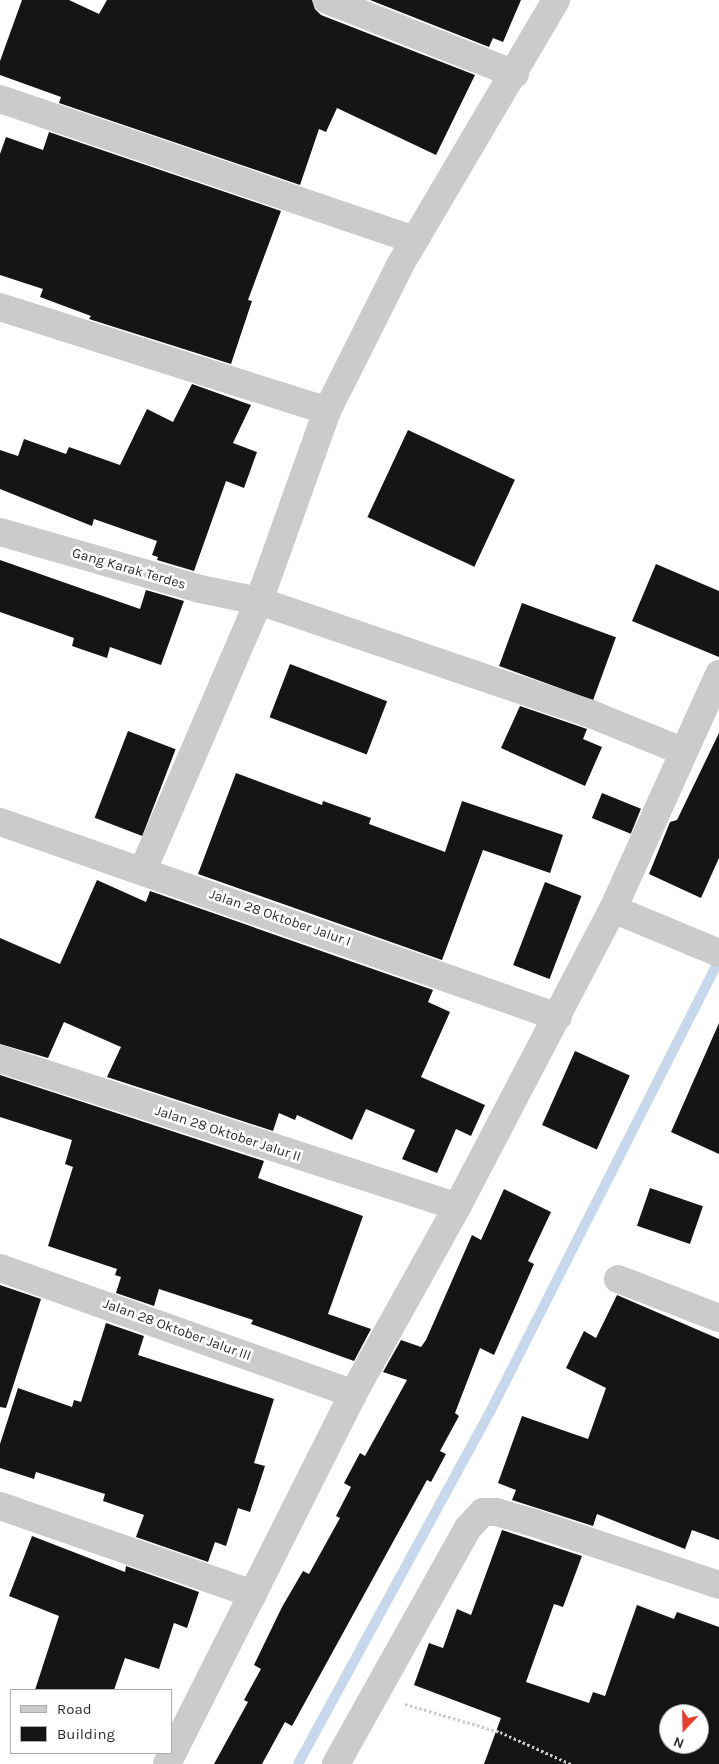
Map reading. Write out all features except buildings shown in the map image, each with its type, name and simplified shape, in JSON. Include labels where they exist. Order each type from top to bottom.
[{"type":"street","points":[[327,0],[515,74]]},
{"type":"street","points":[[143,870],[260,601],[328,411],[414,240],[515,74],[556,0]]},
{"type":"street","points":[[0,99],[414,240]]},
{"type":"street","points":[[0,307],[328,411]]},
{"type":"street","name":"Gang Karak Terdes","points":[[0,532],[200,589],[260,601],[591,714],[684,752]]},
{"type":"street","points":[[167,1764],[353,1394],[457,1207],[614,909],[719,674]]},
{"type":"street","name":"Jalan 28 Oktober Jalur I","points":[[0,822],[143,870],[558,1017]]},
{"type":"street","points":[[614,909],[719,954]]},
{"type":"street","name":"Jalan 28 Oktober Jalur II","points":[[0,1060],[457,1207]]},
{"type":"street","name":"Jalan 28 Oktober Jalur III","points":[[0,1268],[353,1394]]},
{"type":"street","points":[[618,1278],[719,1318]]},
{"type":"street","points":[[0,1506],[253,1594]]},
{"type":"street","points":[[336,1764],[468,1528],[483,1512],[496,1512],[531,1522],[719,1585]]},
{"type":"path","points":[[373,1695],[500,1732],[570,1764]]},
{"type":"waterway","points":[[298,1764],[491,1410],[719,960]]}]
